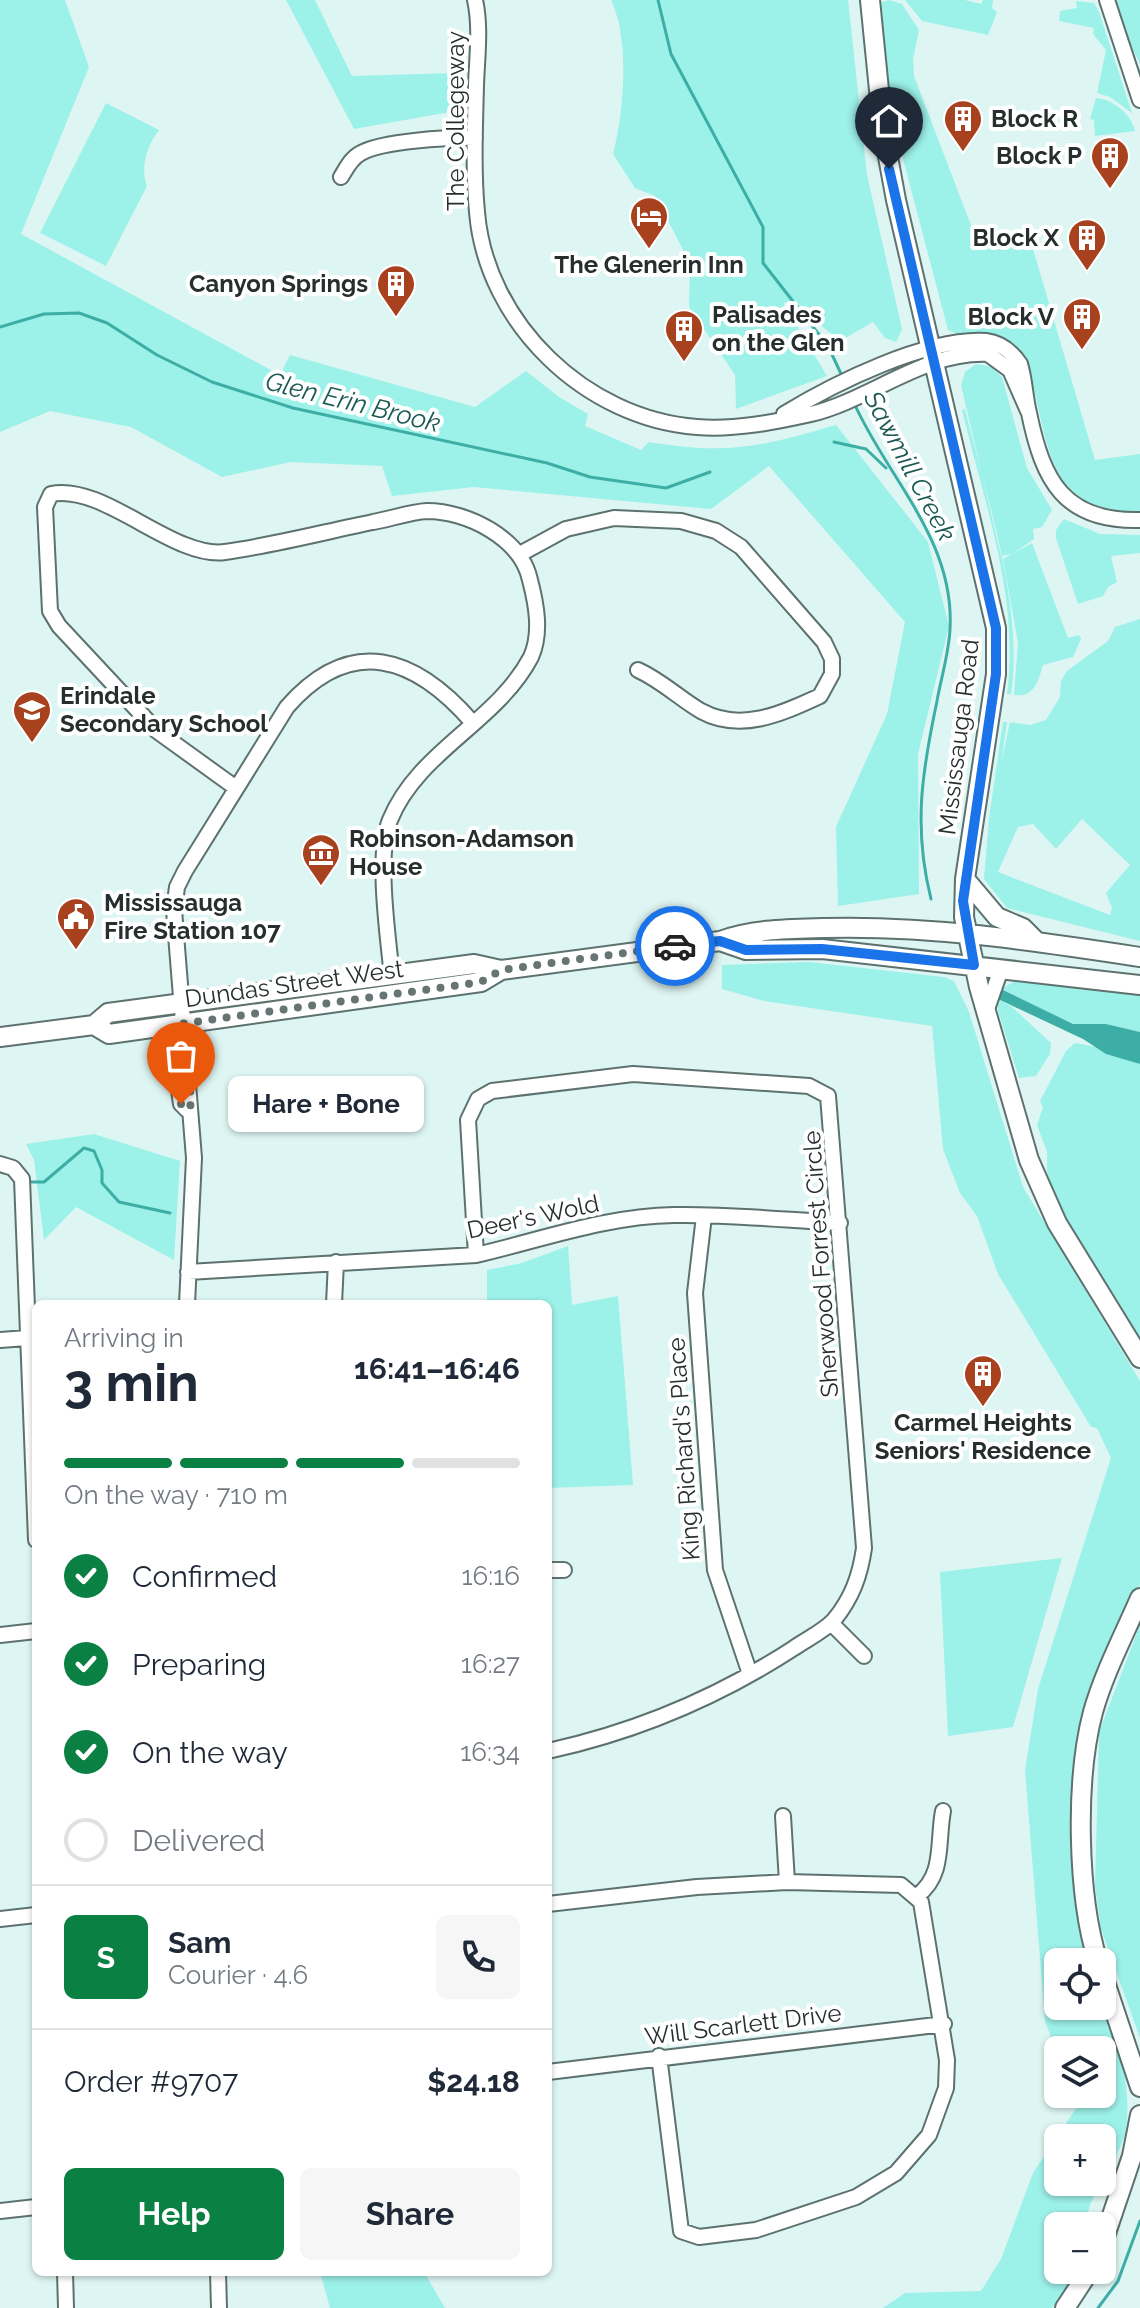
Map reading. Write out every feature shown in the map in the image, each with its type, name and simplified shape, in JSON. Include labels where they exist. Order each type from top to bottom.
[{"type":"main road","name":"Mississauga Road","points":[[870,0],[889,169],[993,606],[997,641],[996,674],[963,901],[974,965],[1042,1194],[1140,1358]]},
{"type":"main road","points":[[965,879],[997,917],[1023,928],[1036,941]]},
{"type":"main road","name":"Dundas Street West","points":[[0,1037],[94,1025],[108,1013],[474,964],[501,970],[720,941],[742,933],[855,927],[968,933],[1140,957]]},
{"type":"main road","name":"Dundas Street West","points":[[720,941],[746,950],[822,949],[1140,985]]},
{"type":"main road","name":"Dundas Street West","points":[[94,1025],[109,1034],[481,982],[501,970]]},
{"type":"main road","points":[[1095,1948],[1085,1908],[1085,1751],[1094,1710],[1140,1598]]},
{"type":"main road","points":[[1116,2015],[1140,2087]]},
{"type":"main road","points":[[1113,2212],[1132,2156],[1140,2115]]},
{"type":"main road","points":[[1065,2308],[1081,2284]]},
{"type":"street","name":"The Collegeway","points":[[475,0],[478,32],[475,138],[477,211],[485,254],[510,311],[550,359],[596,394],[642,415],[672,423],[715,428],[776,419],[880,376],[985,341],[1006,348],[1020,364],[1042,464],[1059,493],[1079,509],[1103,519],[1140,520]]},
{"type":"street","points":[[1107,0],[1140,100]]},
{"type":"street","points":[[1126,57],[1140,74]]},
{"type":"street","points":[[341,177],[352,160],[371,149],[449,137],[475,138]]},
{"type":"street","points":[[236,788],[157,731],[59,626],[50,611],[45,507],[51,494],[74,492],[174,538],[221,553],[425,511],[476,522],[520,554],[528,568],[537,610],[532,655],[512,682],[473,723],[416,776],[401,794],[388,824],[385,873],[392,976]]},
{"type":"street","points":[[520,554],[566,529],[614,518],[701,525],[741,547],[824,642],[832,659],[832,674],[820,696],[743,723],[701,711],[662,682],[638,670]]},
{"type":"street","points":[[187,1300],[194,1182],[187,1110],[192,1103],[180,1024],[174,910],[177,887],[287,707],[306,685],[327,670],[375,661],[403,669],[438,687],[473,723]]},
{"type":"street","points":[[986,1013],[1001,969]]},
{"type":"street","name":"Sherwood Forrest Circle","points":[[476,1255],[468,1120],[478,1099],[492,1091],[633,1074],[809,1086],[828,1096],[864,1548],[860,1576],[848,1602],[831,1623],[750,1674],[709,1696],[641,1724],[603,1738],[552,1750]]},
{"type":"street","points":[[0,1164],[13,1168],[22,1179],[32,1450]]},
{"type":"street","name":"Deer's Wold","points":[[188,1272],[476,1255],[514,1248],[560,1231],[672,1214],[840,1223]]},
{"type":"street","name":"King Richard's Place","points":[[704,1216],[695,1293],[715,1570],[750,1674]]},
{"type":"street","points":[[334,1300],[336,1262]]},
{"type":"street","points":[[0,1340],[27,1338]]},
{"type":"street","points":[[552,1570],[564,1570]]},
{"type":"street","points":[[831,1623],[864,1656]]},
{"type":"street","points":[[0,1635],[32,1631]]},
{"type":"street","points":[[917,1896],[931,1885],[937,1872],[943,1811]]},
{"type":"street","points":[[783,1816],[787,1882]]},
{"type":"street","points":[[552,1904],[697,1887],[787,1882],[901,1885],[921,1902],[944,2024],[946,2088],[929,2135],[896,2173],[856,2197],[756,2230],[699,2237],[681,2231],[659,2056]]},
{"type":"street","points":[[0,1919],[32,1915]]},
{"type":"street","name":"Will Scarlett Drive","points":[[552,2071],[659,2056],[944,2024]]},
{"type":"street","points":[[0,2211],[32,2207]]},
{"type":"street","points":[[65,2276],[66,2308]]},
{"type":"street","points":[[218,2276],[219,2308]]},
{"type":"shaded area","points":[[0,0],[65,0],[89,67],[21,234],[280,375],[290,355],[475,407],[526,371],[559,397],[588,414],[585,426],[641,450],[649,442],[701,448],[744,447],[836,425],[928,542],[949,626],[918,754],[919,894],[838,906],[836,827],[887,714],[905,622],[769,466],[711,509],[474,487],[392,496],[382,466],[291,462],[222,477],[131,427],[50,411],[0,432]]},
{"type":"shaded area","points":[[286,0],[315,0],[352,76],[454,73],[450,112],[354,129]]},
{"type":"shaded area","points":[[611,0],[848,0],[867,175],[902,329],[896,342],[885,338],[873,322],[840,341],[791,301],[783,303],[827,376],[736,409],[735,375],[689,307],[690,263],[655,196],[635,188],[613,154],[620,117],[623,55],[617,16]]},
{"type":"shaded area","points":[[889,0],[902,4],[919,30],[913,59],[914,76],[972,228],[1014,233],[1033,249],[1095,460],[1140,454],[1140,514],[1112,511],[1090,503],[1074,493],[1062,479],[1046,442],[1030,369],[1017,348],[999,337],[957,334],[948,330],[891,113],[879,3]]},
{"type":"shaded area","points":[[905,0],[965,0],[981,4],[983,0],[993,0],[992,8],[997,12],[988,35],[922,21]]},
{"type":"shaded area","points":[[1113,0],[1140,0],[1140,64],[1122,28]]},
{"type":"shaded area","points":[[1076,1],[1094,3],[1099,12],[1132,113],[1110,97],[1097,93],[1106,50],[1093,34],[1094,28],[1059,21],[1060,11],[1077,8]]},
{"type":"shaded area","points":[[1096,98],[1109,101],[1121,109],[1135,131],[1095,136],[1094,120],[1090,119]]},
{"type":"shaded area","points":[[106,103],[159,130],[146,156],[144,171],[147,186],[106,266],[40,233]]},
{"type":"shaded area","points":[[976,364],[992,367],[1002,377],[1027,468],[1052,510],[1042,527],[1033,529],[1034,539],[1012,554],[1001,556],[961,385],[965,372]]},
{"type":"shaded area","points":[[965,409],[1008,588],[1014,660],[1011,694],[1007,694],[1009,622],[1004,587],[998,551],[962,410]]},
{"type":"shaded area","points":[[1064,519],[1100,534],[1140,535],[1140,553],[1111,556],[1117,582],[1108,587],[1103,596],[1078,604],[1056,538],[1056,530]]},
{"type":"shaded area","points":[[1032,543],[1068,638],[1079,635],[1081,639],[1073,657],[1043,665],[1031,691],[1014,695],[1018,643],[1003,559]]},
{"type":"shaded area","points":[[1140,619],[1140,941],[1007,908],[984,879],[1003,722],[1007,722],[1001,764],[1010,722],[1030,725],[1046,720],[1060,697],[1061,681],[1067,671],[1108,641],[1115,627]],"holes":[[[1082,819],[1130,865],[1106,893],[1112,908],[1110,915],[998,872],[1018,827],[1033,824],[1056,849]]]},
{"type":"shaded area","points":[[809,962],[944,977],[954,981],[969,1012],[1023,1187],[1140,1381],[1140,1584],[1094,1679],[1077,1764],[1093,1948],[1044,1948],[1044,2008],[1025,1770],[1038,1689],[1111,1458],[1097,1428],[1091,1427],[998,1274],[977,1216],[960,1193],[943,1149],[932,1026],[764,1001],[722,989],[722,965]]},
{"type":"shaded area","points":[[1017,980],[1140,995],[1140,1032],[1106,1024],[1073,1024],[1001,989]]},
{"type":"shaded area","points":[[1001,989],[1073,1024],[1106,1024],[1140,1032],[1140,1064],[1106,1054],[1083,1039],[998,999]]},
{"type":"shaded area","points":[[998,999],[1012,1007],[1051,1043],[1050,1054],[1036,1076],[1019,1078],[998,1011]]},
{"type":"shaded area","points":[[1075,1043],[1140,1064],[1140,1344],[1059,1208],[1047,1172],[1047,1152],[1037,1125],[1043,1107],[1040,1101],[1066,1051]]},
{"type":"shaded area","points":[[94,1134],[180,1161],[174,1260],[76,1207],[44,1240],[34,1160],[26,1144]]},
{"type":"shaded area","points":[[568,1246],[572,1305],[618,1296],[633,1485],[552,1488],[552,1300],[487,1300],[487,1270],[522,1263]]},
{"type":"shaded area","points":[[1062,1558],[1013,1727],[948,1736],[940,1572]]},
{"type":"shaded area","points":[[1140,1625],[1140,2038],[1116,1971],[1116,1948],[1108,1948],[1101,1929],[1095,1886],[1099,1732]]},
{"type":"shaded area","points":[[1112,2020],[1116,2036],[1051,2036],[1045,2021]]},
{"type":"shaded area","points":[[1116,2036],[1125,2082],[1127,2121],[1116,2155],[1116,2124],[1066,2124],[1076,2108],[1116,2108]]},
{"type":"shaded area","points":[[1044,2156],[1044,2196],[1094,2196],[1089,2212],[1044,2212],[1044,2284],[1068,2284],[1052,2308],[883,2308],[905,2293],[981,2291],[1001,2259],[1033,2173]]},
{"type":"shaded area","points":[[321,2276],[426,2276],[445,2308],[330,2308]]},
{"type":"waterway","name":"Sawmill Creek","points":[[658,0],[671,54],[763,227],[763,263],[828,346],[843,378]]},
{"type":"waterway","name":"Glen Erin Brook","points":[[0,327],[44,314],[79,313],[107,323],[157,355],[212,382],[293,408],[547,463],[590,477],[666,488],[710,472]]},
{"type":"waterway","name":"Sawmill Creek","points":[[854,403],[931,538],[949,597],[948,647],[927,752],[922,800],[922,848],[931,899]]},
{"type":"waterway","name":"Glen Erin Brook","points":[[834,442],[866,449],[886,468]]},
{"type":"waterway","name":"Glen Erin Brook","points":[[31,1182],[44,1182],[84,1148],[94,1151],[102,1170],[102,1183],[119,1202],[170,1213]]},
{"type":"waterway","points":[[1098,2308],[1118,2281],[1140,2221]]},
{"type":"way so far","points":[[181,1104],[187,1110],[192,1103],[180,1024],[481,982],[501,970],[675,946]]},
{"type":"place","name":"Block R","points":[[963,153]]},
{"type":"place","name":"Block P","points":[[1110,190]]},
{"type":"place","name":"The Glenerin Inn","points":[[649,250]]},
{"type":"place","name":"Block X","points":[[1087,272]]},
{"type":"place","name":"Canyon Springs","points":[[396,318]]},
{"type":"place","name":"Block V","points":[[1082,351]]},
{"type":"place","name":"Palisades on the Glen","points":[[684,363]]},
{"type":"place","name":"Erindale Secondary School","points":[[32,744]]},
{"type":"place","name":"Robinson-Adamson House","points":[[321,887]]},
{"type":"place","name":"Mississauga Fire Station 107","points":[[76,951]]},
{"type":"place","name":"Hare + Bone","points":[[181,1104]]},
{"type":"place","name":"Carmel Heights Seniors' Residence","points":[[983,1408]]},
{"type":"route","points":[[675,946],[720,941],[746,950],[822,949],[974,965],[963,901],[996,674],[996,628],[889,169]]}]
